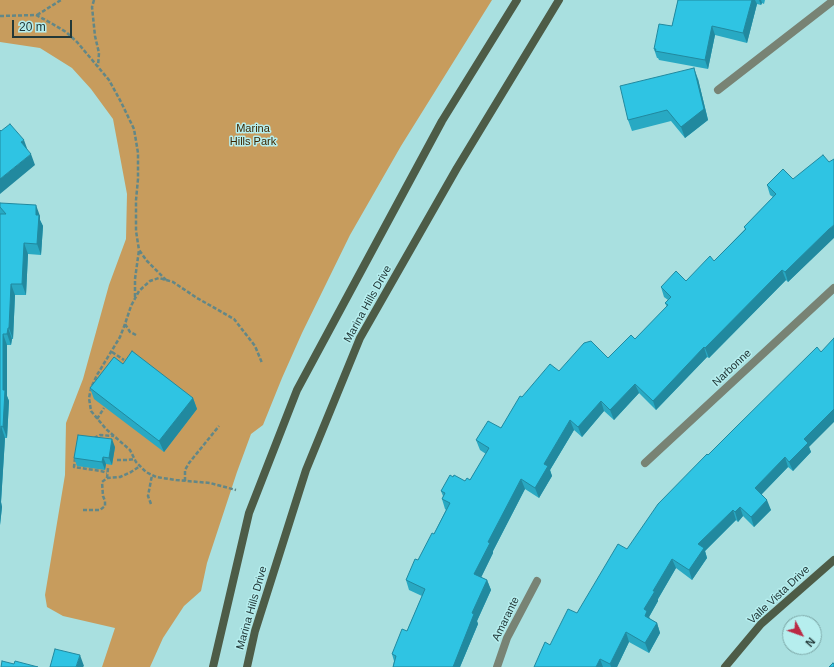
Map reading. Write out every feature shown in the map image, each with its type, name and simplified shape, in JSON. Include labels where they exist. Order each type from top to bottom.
[{"type":"street","name":"Marina Hills Drive","points":[[213,667],[249,513],[297,390],[442,121],[517,0]]},
{"type":"street","name":"Marina Hills Drive","points":[[247,667],[255,631],[306,470],[360,338],[456,168],[559,0]]},
{"type":"street","points":[[718,90],[834,0]]},
{"type":"street","name":"Narbonne","points":[[646,464],[834,288]]},
{"type":"street","name":"Valle Vista Drive","points":[[725,667],[761,624],[834,560]]},
{"type":"street","name":"Amarante","points":[[497,667],[507,638],[537,581]]},
{"type":"path","points":[[0,16],[36,15],[61,0]]},
{"type":"path","points":[[94,0],[92,8],[95,36],[99,53],[98,66]]},
{"type":"path","points":[[36,15],[66,32],[98,66],[109,80],[134,129],[138,153],[136,231],[139,250],[135,280],[135,298]]},
{"type":"path","points":[[139,250],[152,267],[168,281]]},
{"type":"path","points":[[236,490],[210,483],[184,481],[156,476],[146,472],[134,459],[130,450],[97,419],[91,411],[89,398],[91,388],[97,375],[120,337],[131,306],[139,291],[150,281],[159,278],[172,282],[197,298],[234,318],[255,346],[262,364]]},
{"type":"path","points":[[125,324],[130,332],[136,335]]},
{"type":"path","points":[[112,352],[124,360]]},
{"type":"path","points":[[97,419],[104,408]]},
{"type":"path","points":[[184,481],[185,470],[189,463],[219,426]]},
{"type":"path","points":[[92,439],[100,435],[114,436]]},
{"type":"path","points":[[76,453],[74,467],[107,473]]},
{"type":"path","points":[[117,460],[134,459]]},
{"type":"path","points":[[106,478],[120,477],[140,466]]},
{"type":"path","points":[[83,510],[100,510],[105,506],[102,482],[106,478],[108,468]]},
{"type":"path","points":[[151,504],[148,496],[152,474]]},
{"type":"green space","name":"Marina Hills Park","points":[[0,0],[492,0],[401,146],[350,235],[302,333],[263,425],[251,434],[207,563],[201,591],[184,606],[163,638],[150,667],[102,667],[115,628],[63,616],[47,607],[45,595],[65,475],[66,423],[83,379],[109,285],[126,239],[127,194],[113,119],[91,89],[72,68],[40,48],[0,42]]},
{"type":"building","points":[[678,0],[752,0],[743,33],[712,26],[705,60],[655,51],[656,49],[654,49],[659,24],[672,26]]},
{"type":"building","points":[[694,68],[704,109],[681,127],[667,110],[628,120],[620,86]]},
{"type":"building","points":[[10,124],[24,140],[21,142],[31,154],[0,179],[0,130],[1,131]]},
{"type":"building","points":[[823,155],[829,162],[834,159],[834,225],[785,272],[782,270],[705,348],[704,347],[653,401],[635,384],[610,410],[601,401],[578,427],[570,420],[544,464],[548,466],[535,488],[521,479],[488,542],[490,543],[474,574],[487,580],[472,613],[474,614],[453,667],[393,667],[396,656],[392,654],[402,629],[407,631],[425,589],[406,580],[415,559],[418,560],[432,533],[434,534],[450,503],[442,499],[445,493],[441,491],[450,475],[453,477],[454,475],[465,481],[467,478],[470,480],[489,448],[476,440],[488,421],[501,428],[520,396],[522,397],[550,364],[559,371],[584,343],[591,341],[608,358],[631,335],[635,339],[668,305],[665,303],[671,297],[661,287],[676,271],[686,281],[710,256],[714,261],[746,229],[744,227],[776,194],[767,185],[783,169],[793,179]]},
{"type":"building","points":[[0,203],[36,205],[36,215],[39,215],[37,244],[24,243],[22,284],[11,284],[9,328],[7,334],[3,334],[3,390],[5,390],[3,427],[1,426],[0,437],[0,214],[6,214],[0,207]]},
{"type":"building","points":[[834,338],[834,409],[804,439],[808,443],[789,462],[785,457],[755,488],[767,500],[751,517],[740,507],[735,512],[733,510],[698,544],[704,548],[689,570],[672,559],[644,609],[647,611],[645,616],[657,623],[645,643],[626,632],[610,664],[600,659],[596,667],[534,667],[545,642],[550,645],[568,609],[577,613],[618,544],[627,549],[658,504],[707,454],[708,455],[817,347],[821,352]]},
{"type":"building","points":[[132,351],[193,398],[159,441],[90,388],[114,357],[123,364]]},
{"type":"building","points":[[78,435],[112,439],[109,458],[103,457],[102,462],[74,458]]},
{"type":"building","points":[[55,649],[80,655],[76,667],[50,667]]},
{"type":"building","points":[[2,661],[14,664],[15,661],[38,667],[1,667]]},
{"type":"building","points":[[833,663],[834,667],[829,667]]}]
